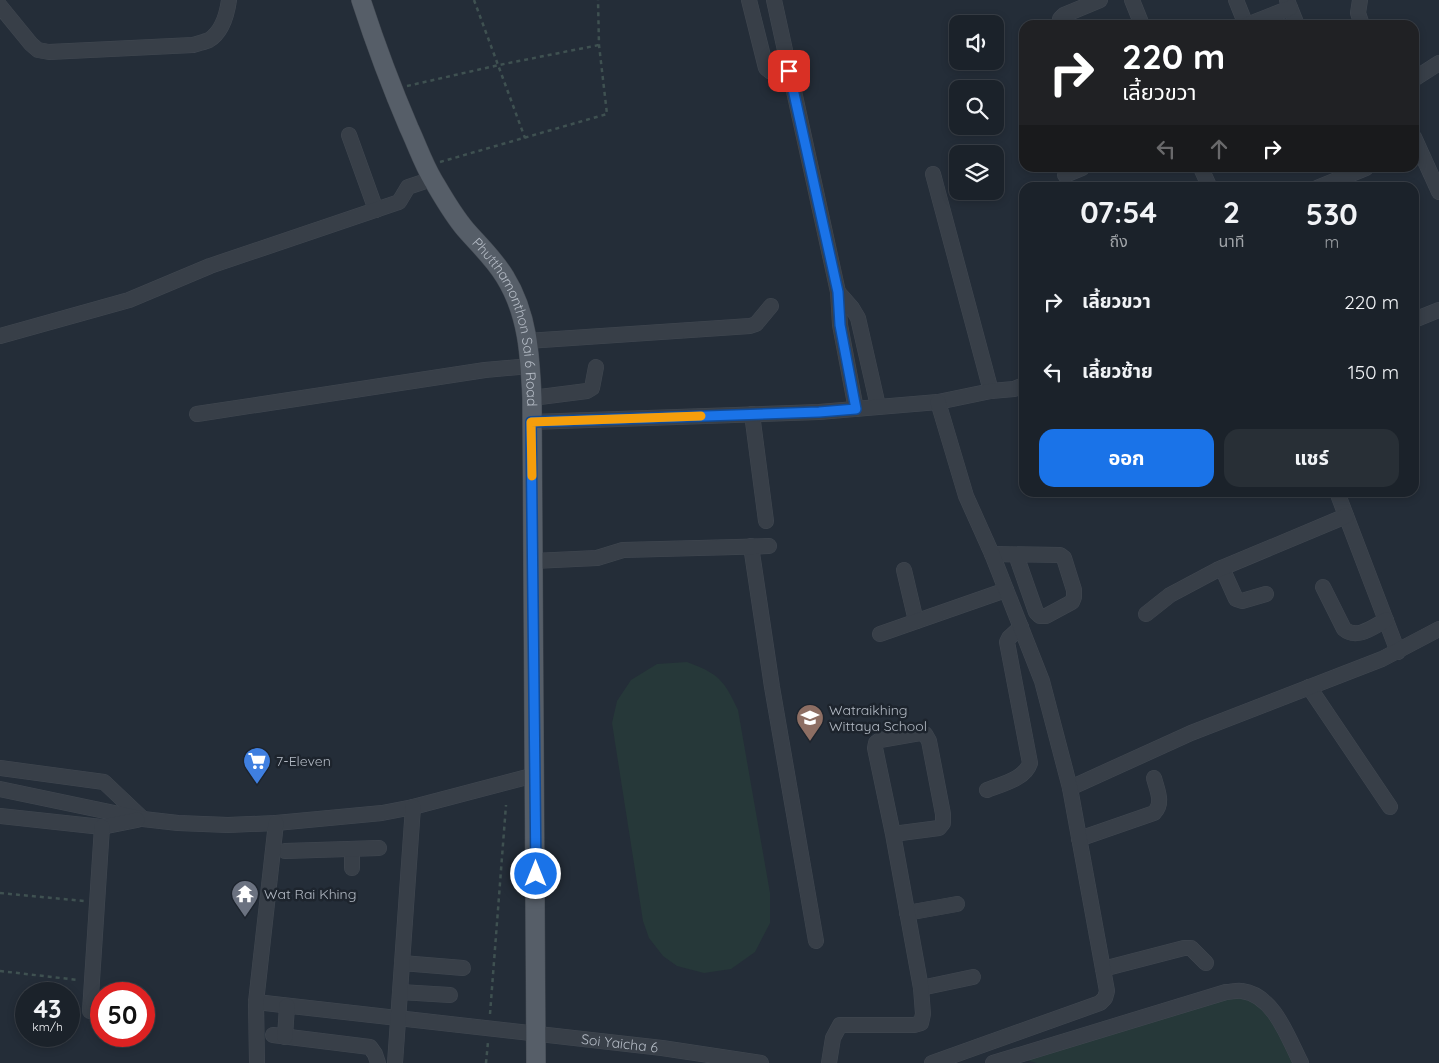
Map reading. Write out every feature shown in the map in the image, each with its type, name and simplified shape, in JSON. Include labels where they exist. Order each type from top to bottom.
[{"type":"main road","name":"Phutthamonthon Sai 6 Road","points":[[360,0],[392,89],[429,173],[465,228],[496,263],[506,278],[523,317],[528,341],[532,398],[536,1063]]},
{"type":"street","points":[[0,6],[31,44],[38,50],[49,52],[193,45],[209,40],[218,30],[227,12],[229,0]]},
{"type":"street","points":[[749,0],[766,68],[771,72],[789,71]]},
{"type":"street","points":[[774,0],[838,292],[840,325],[856,409]]},
{"type":"street","points":[[1059,20],[1064,16],[1100,0]]},
{"type":"street","points":[[1132,0],[1140,20]]},
{"type":"street","points":[[1236,0],[1245,20]]},
{"type":"street","points":[[1360,0],[1358,13],[1360,20]]},
{"type":"street","points":[[1257,20],[1288,4],[1295,20]]},
{"type":"street","points":[[1419,76],[1439,62]]},
{"type":"street","points":[[349,135],[376,210]]},
{"type":"street","points":[[1419,147],[1439,192]]},
{"type":"street","points":[[1066,175],[1073,172]]},
{"type":"street","points":[[0,336],[129,300],[210,266],[399,202],[408,187],[429,173]]},
{"type":"street","points":[[1326,182],[1339,173]]},
{"type":"street","points":[[933,174],[991,391]]},
{"type":"street","points":[[838,292],[858,318],[878,406]]},
{"type":"street","points":[[528,341],[750,326],[761,319],[771,306]]},
{"type":"street","points":[[1419,318],[1439,310]]},
{"type":"street","points":[[197,414],[485,370],[530,366]]},
{"type":"street","points":[[532,398],[587,391],[592,388],[596,367]]},
{"type":"street","points":[[531,422],[819,412],[938,402],[1019,387]]},
{"type":"street","points":[[932,1063],[1100,1003],[1105,998],[1107,991],[1070,788],[1042,681],[992,554],[966,496],[938,402]]},
{"type":"street","points":[[752,414],[766,520]]},
{"type":"street","points":[[1338,497],[1398,652]]},
{"type":"street","points":[[1146,614],[1170,595],[1222,568],[1346,516]]},
{"type":"street","points":[[751,546],[772,687],[816,941]]},
{"type":"street","points":[[533,561],[597,558],[623,550],[769,546]]},
{"type":"street","points":[[992,554],[1016,556],[1060,555],[1064,558],[1074,590],[1072,602],[1046,616],[1040,616],[1036,612],[1016,556]]},
{"type":"street","points":[[1222,568],[1236,599],[1242,601],[1266,594]]},
{"type":"street","points":[[904,570],[916,621]]},
{"type":"street","points":[[1323,587],[1344,629],[1350,634],[1357,634],[1386,620]]},
{"type":"street","points":[[880,634],[1006,590]]},
{"type":"street","points":[[987,790],[1022,775],[1028,770],[1030,763],[1007,642],[1021,627]]},
{"type":"street","points":[[1070,788],[1191,733],[1398,652],[1439,629]]},
{"type":"street","points":[[1309,686],[1390,807]]},
{"type":"street","points":[[829,1063],[833,1038],[840,1025],[914,1025],[921,1023],[923,1014],[921,988],[875,748],[876,743],[890,739],[920,733],[925,734],[929,741],[943,814],[942,823],[939,828],[893,834]]},
{"type":"street","points":[[0,768],[104,782],[144,819]]},
{"type":"street","points":[[0,788],[144,819],[204,824],[276,823],[355,816],[413,807],[535,775]]},
{"type":"street","points":[[1079,839],[1154,813],[1160,804],[1154,778]]},
{"type":"street","points":[[395,1063],[413,807]]},
{"type":"street","points":[[0,816],[102,827],[144,819]]},
{"type":"street","points":[[257,1063],[256,1002],[276,823]]},
{"type":"street","points":[[92,982],[102,827]]},
{"type":"street","points":[[285,851],[379,848]]},
{"type":"street","points":[[352,849],[352,868]]},
{"type":"street","points":[[907,913],[957,904]]},
{"type":"street","points":[[1103,968],[1184,948],[1191,948],[1206,963]]},
{"type":"street","points":[[402,963],[463,968]]},
{"type":"street","points":[[921,988],[973,977]]},
{"type":"street","points":[[993,1063],[1226,992],[1243,991],[1261,998],[1276,1013],[1301,1063]]},
{"type":"street","points":[[400,992],[450,996]]},
{"type":"street","name":"Soi Yaicha 6","points":[[256,1002],[662,1048],[761,1063]]},
{"type":"street","points":[[287,1006],[279,1036],[370,1048],[375,1054],[378,1063]]},
{"type":"path","points":[[474,0],[525,138]]},
{"type":"path","points":[[429,173],[525,138],[607,114],[599,45],[598,0]]},
{"type":"path","points":[[392,89],[599,45]]},
{"type":"path","points":[[486,1063],[506,805]]},
{"type":"path","points":[[0,893],[98,902]]},
{"type":"path","points":[[0,971],[92,982]]},
{"type":"shaded area","points":[[687,662],[706,670],[719,679],[729,692],[738,710],[770,893],[770,923],[755,952],[731,969],[704,973],[677,966],[663,956],[649,938],[643,921],[612,723],[617,701],[631,680],[657,664]]},
{"type":"shaded area","points":[[1227,993],[1259,999],[1300,1063],[1037,1063],[1016,1058]]},
{"type":"slow traffic","points":[[532,476],[531,422],[701,416]]},
{"type":"place","name":"Watraikhing Wittaya School","points":[[810,742]]},
{"type":"place","name":"7-Eleven","points":[[257,785]]},
{"type":"place","name":"Wat Rai Khing","points":[[245,918]]},
{"type":"route","points":[[536,874],[531,422],[819,412],[856,409],[840,325],[838,292],[789,71]]}]
